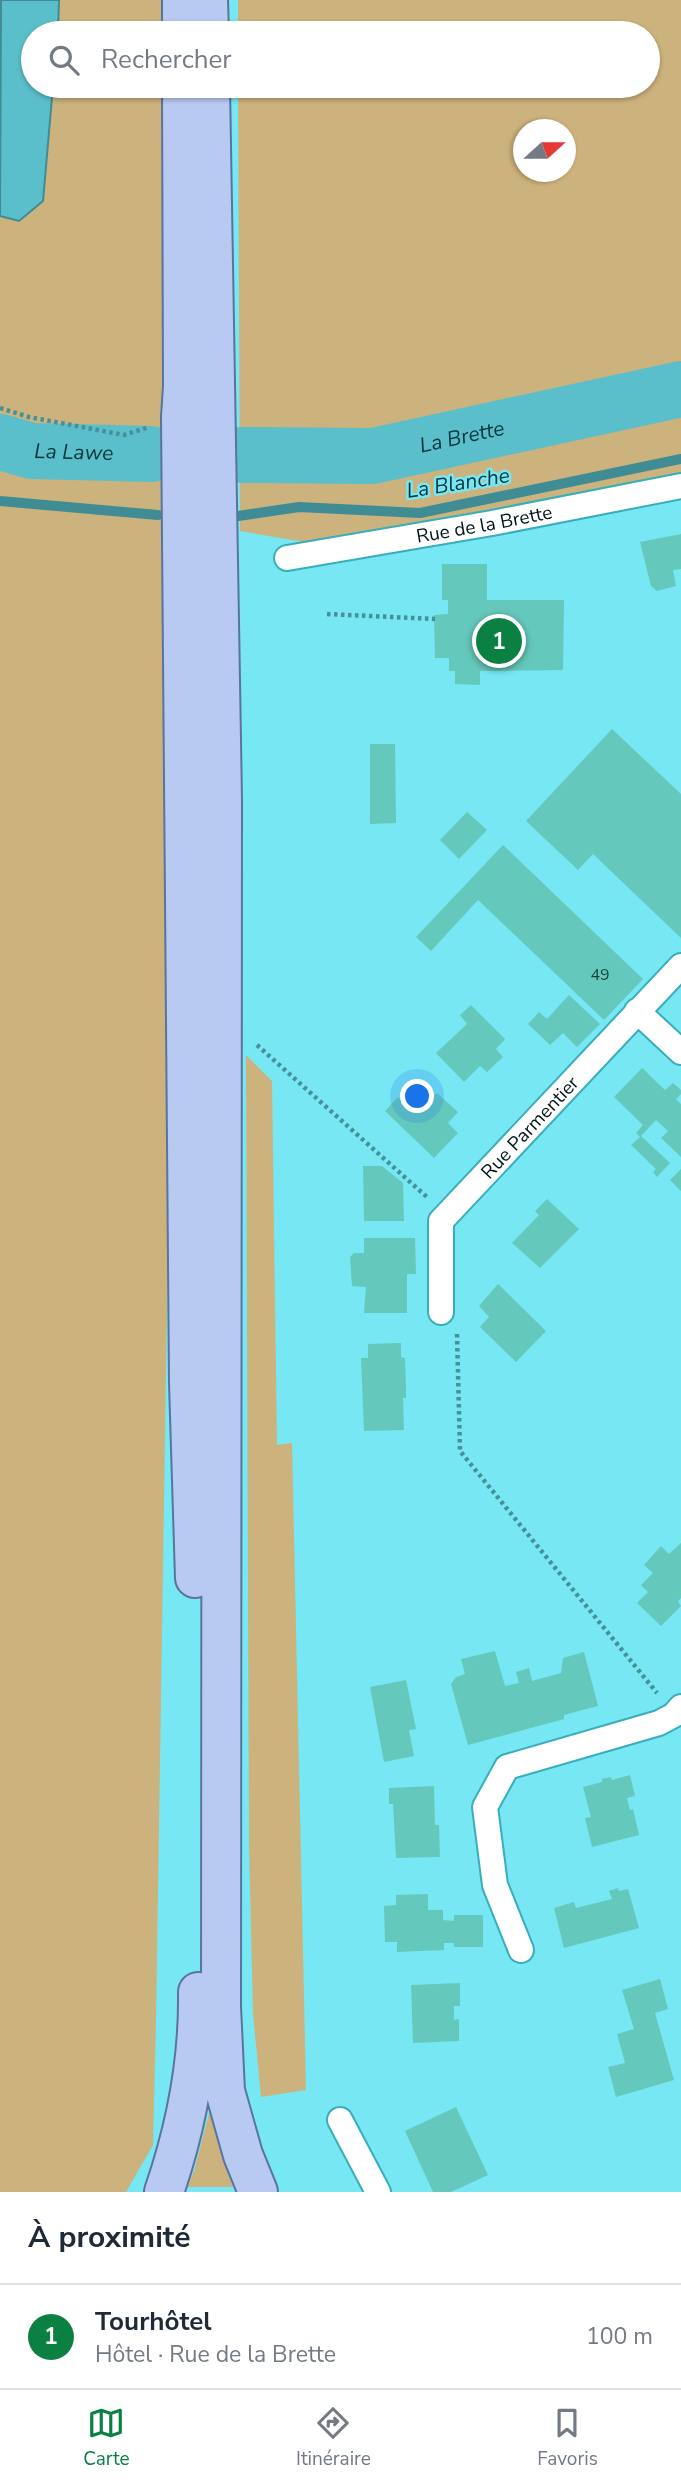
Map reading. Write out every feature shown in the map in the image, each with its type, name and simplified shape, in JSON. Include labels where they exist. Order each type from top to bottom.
[{"type":"main road","points":[[182,0],[182,21]]},
{"type":"main road","points":[[208,0],[209,21]]},
{"type":"main road","points":[[164,2192],[176,2156],[191,2089],[199,2015],[189,1315],[181,417],[182,98]]},
{"type":"main road","points":[[210,98],[222,800],[221,2007],[225,2091],[243,2155],[258,2192]]},
{"type":"street","name":"Rue de la Brette","points":[[287,558],[492,523],[681,486]]},
{"type":"street","name":"Rue Parmentier","points":[[447,1215],[681,967]]},
{"type":"street","points":[[638,1012],[681,1052]]},
{"type":"street","points":[[441,1312],[441,1221],[447,1215]]},
{"type":"street","points":[[521,1950],[495,1885],[485,1807],[507,1767],[659,1723],[678,1711]]},
{"type":"street","points":[[340,2120],[379,2192]]},
{"type":"path","points":[[0,408],[29,417],[124,435],[181,417]]},
{"type":"path","points":[[327,614],[435,619]]},
{"type":"path","points":[[255,1043],[447,1215]]},
{"type":"path","points":[[441,1312],[457,1331],[460,1451],[678,1711]]},
{"type":"shaded area","points":[[59,0],[163,0],[163,21],[58,21]]},
{"type":"shaded area","points":[[238,0],[681,0],[681,476],[400,531],[304,542],[240,531],[238,98],[660,98],[660,21],[238,21]]},
{"type":"shaded area","points":[[52,98],[163,98],[164,408],[161,481],[167,557],[172,989],[156,2020],[153,2145],[126,2192],[0,2192],[0,216],[19,221],[43,201]]},
{"type":"shaded area","points":[[246,1055],[272,1081],[277,1445],[292,1443],[306,2090],[261,2097],[253,2014],[249,1844]]},
{"type":"shaded area","points":[[211,2106],[224,2162],[233,2187],[187,2187],[194,2171]]},
{"type":"water","points":[[1,0],[59,0],[58,21],[21,21],[21,98],[52,98],[43,201],[19,221],[0,216]]},
{"type":"building","points":[[681,534],[681,569],[673,570],[676,586],[657,591],[651,586],[640,542]]},
{"type":"building","points":[[442,564],[487,564],[487,600],[564,600],[563,670],[480,671],[480,685],[455,684],[455,671],[449,671],[449,658],[435,658],[434,615],[448,614],[448,600],[442,600]]},
{"type":"building","points":[[612,729],[681,794],[681,938],[593,854],[578,870],[526,821]]},
{"type":"building","points":[[370,744],[395,744],[396,823],[370,824]]},
{"type":"building","points":[[467,812],[487,830],[459,859],[440,840]]},
{"type":"building","points":[[503,845],[643,979],[604,1020],[478,900],[431,951],[416,937]]},
{"type":"building","points":[[569,995],[600,1024],[577,1047],[563,1033],[550,1045],[528,1024],[539,1012],[547,1019]]},
{"type":"building","points":[[471,1005],[505,1039],[496,1049],[503,1057],[487,1072],[480,1066],[464,1082],[436,1053],[467,1024],[460,1015]]},
{"type":"building","points":[[642,1068],[665,1090],[673,1083],[681,1090],[676,1099],[681,1104],[681,1157],[661,1138],[668,1131],[656,1120],[641,1136],[670,1163],[657,1177],[653,1172],[656,1169],[631,1145],[640,1137],[636,1133],[643,1125],[614,1097]]},
{"type":"building","points":[[437,1093],[458,1112],[448,1123],[458,1133],[434,1158],[385,1111],[398,1097],[409,1106],[419,1096],[426,1103]]},
{"type":"building","points":[[363,1166],[382,1166],[403,1183],[404,1221],[364,1221]]},
{"type":"building","points":[[681,1169],[681,1191],[670,1180]]},
{"type":"building","points":[[547,1199],[579,1229],[540,1268],[512,1243],[539,1215],[535,1211]]},
{"type":"building","points":[[364,1238],[415,1238],[416,1274],[407,1274],[407,1313],[364,1313],[366,1287],[352,1286],[350,1257],[354,1253],[364,1253]]},
{"type":"building","points":[[498,1284],[546,1331],[516,1362],[480,1327],[489,1317],[479,1306]]},
{"type":"building","points":[[401,1343],[401,1357],[405,1358],[404,1430],[364,1431],[361,1358],[368,1358],[368,1344]]},
{"type":"building","points":[[681,1543],[681,1598],[678,1601],[681,1606],[661,1626],[637,1603],[648,1592],[641,1585],[653,1573],[644,1565],[661,1546],[669,1554]]},
{"type":"building","points":[[495,1651],[505,1686],[519,1683],[516,1672],[529,1668],[532,1681],[561,1673],[563,1658],[584,1652],[598,1706],[564,1715],[564,1719],[468,1745],[451,1684],[456,1677],[465,1674],[461,1659]]},
{"type":"building","points":[[406,1680],[416,1729],[409,1730],[414,1756],[384,1762],[370,1687]]},
{"type":"building","points":[[630,1775],[635,1796],[627,1798],[630,1810],[633,1809],[639,1835],[592,1847],[585,1818],[591,1817],[583,1787],[602,1782],[602,1779],[611,1777],[612,1780]]},
{"type":"building","points":[[434,1786],[435,1825],[439,1825],[440,1857],[396,1858],[393,1804],[389,1804],[389,1788]]},
{"type":"building","points":[[618,1888],[619,1891],[628,1889],[639,1928],[564,1948],[554,1908],[574,1902],[576,1908],[612,1899],[609,1891]]},
{"type":"building","points":[[428,1894],[428,1910],[443,1910],[443,1920],[454,1921],[454,1915],[483,1915],[483,1947],[454,1947],[454,1943],[444,1943],[444,1950],[397,1952],[397,1942],[385,1942],[384,1906],[396,1905],[396,1895]]},
{"type":"building","points":[[660,1979],[668,2009],[655,2013],[674,2080],[616,2097],[608,2067],[625,2063],[617,2034],[634,2029],[622,1990]]},
{"type":"building","points":[[460,1983],[460,2006],[454,2006],[454,2020],[459,2019],[459,2041],[413,2043],[411,1985]]},
{"type":"building","points":[[456,2107],[488,2175],[451,2192],[433,2192],[405,2131]]},
{"type":"waterway","name":"La Brette","points":[[242,455],[373,456],[681,389]]},
{"type":"waterway","name":"La Lawe","points":[[0,442],[32,451],[151,454]]},
{"type":"waterway","name":"La Blanche","points":[[238,516],[299,507],[420,513],[681,459]]},
{"type":"waterway","name":"La Blanche","points":[[0,501],[158,515]]},
{"type":"place","name":"Tourhôtel","points":[[499,641]]}]
